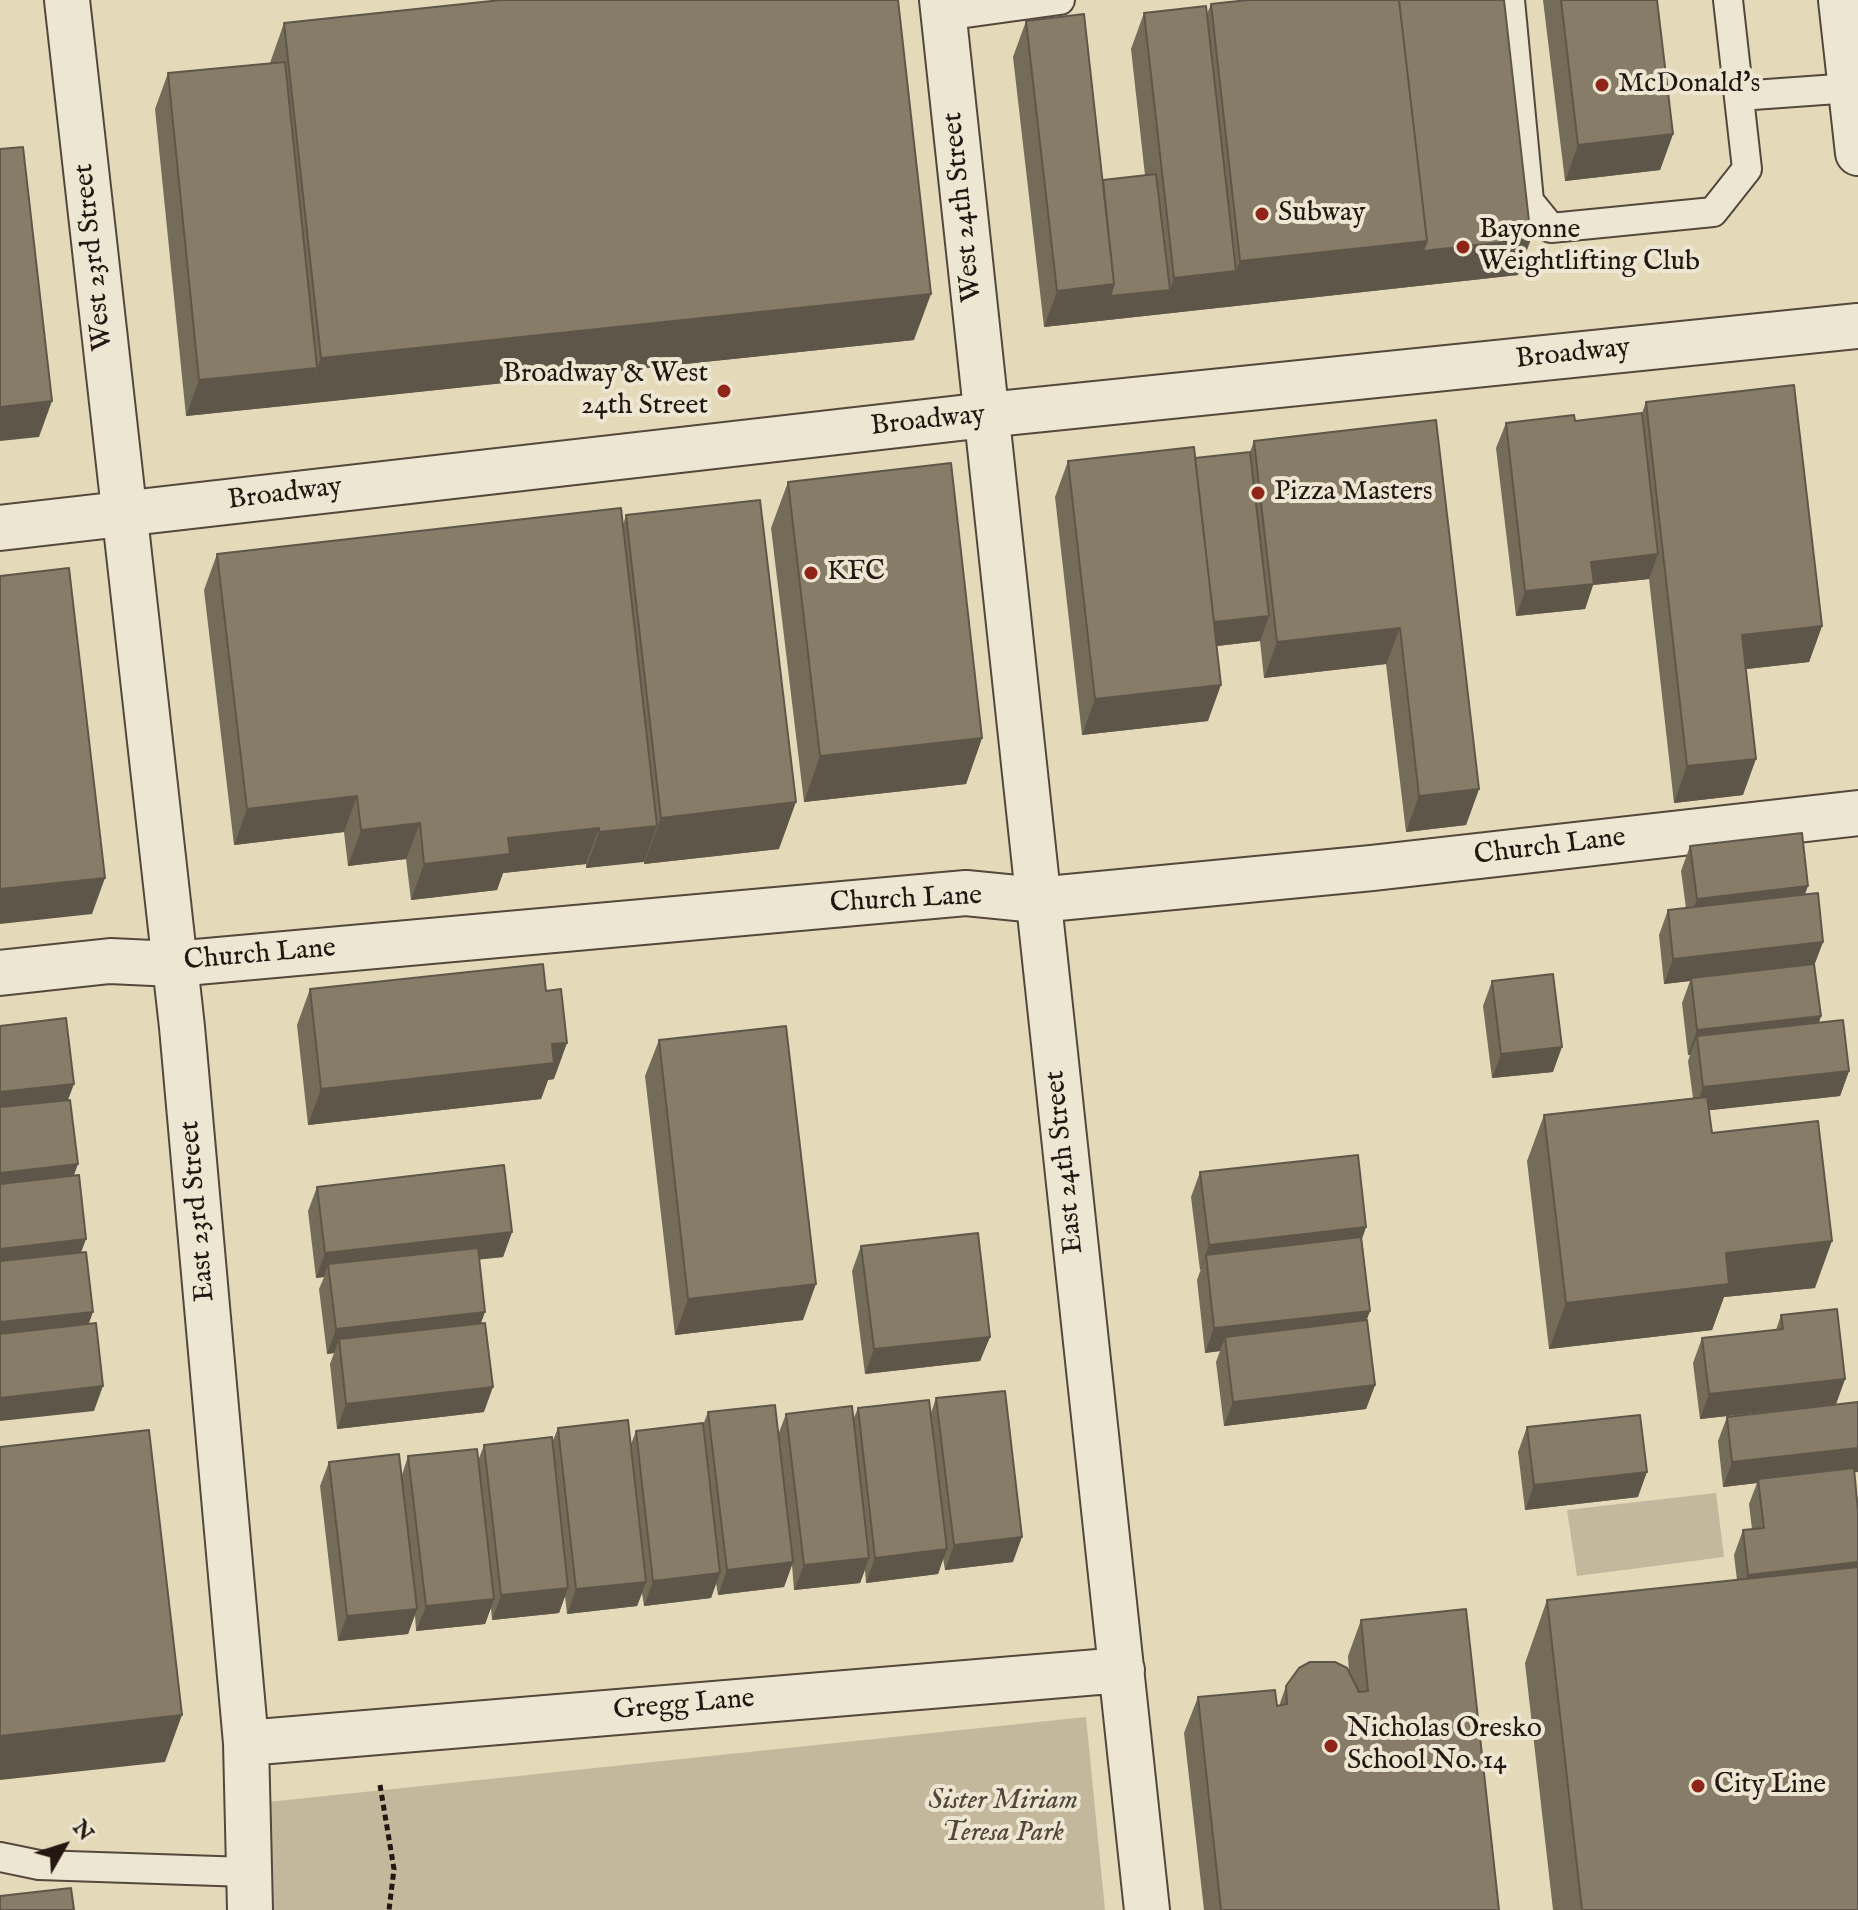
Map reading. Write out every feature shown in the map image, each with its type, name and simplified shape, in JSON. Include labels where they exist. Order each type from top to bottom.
[{"type":"street","name":"West 23rd Street","points":[[67,0],[124,513]]},
{"type":"street","points":[[1841,0],[1858,153]]},
{"type":"street","name":"West 24th Street","points":[[943,8],[986,415]]},
{"type":"street","name":"Broadway","points":[[0,528],[986,415],[1858,326]]},
{"type":"street","name":"East 24th Street","points":[[986,415],[1147,1910]]},
{"type":"street","name":"East 23rd Street","points":[[124,513],[174,964],[246,1743],[248,1891]]},
{"type":"street","name":"Church Lane","points":[[0,973],[110,961],[174,964],[966,893],[1037,900],[1372,868],[1858,813]]},
{"type":"street","name":"Gregg Lane","points":[[246,1743],[1122,1670]]},
{"type":"lane","points":[[943,8],[1060,0]]},
{"type":"lane","points":[[1510,0],[1529,201],[1551,228],[1713,212],[1747,169],[1728,0]]},
{"type":"lane","points":[[1739,96],[1851,88]]},
{"type":"lane","points":[[0,1857],[39,1865],[248,1891]]},
{"type":"path","points":[[380,1785],[394,1869],[389,1910]]},
{"type":"green space","points":[[1716,1493],[1724,1557],[1577,1576],[1567,1510]]},
{"type":"green space","name":"Sister Miriam Teresa Park","points":[[1086,1717],[1105,1910],[268,1910],[258,1803]]},
{"type":"building","points":[[501,0],[898,0],[931,294],[321,358],[284,23]]},
{"type":"building","points":[[1248,0],[1399,0],[1427,241],[1240,261],[1211,4]]},
{"type":"building","points":[[1399,0],[1504,0],[1531,239],[1423,251],[1427,241]]},
{"type":"building","name":"McDonald's","points":[[1561,0],[1657,0],[1673,134],[1578,145]]},
{"type":"building","points":[[1206,6],[1236,271],[1174,278],[1144,13]]},
{"type":"building","points":[[1084,14],[1114,284],[1057,291],[1026,21]]},
{"type":"building","points":[[285,62],[317,368],[199,380],[168,73]]},
{"type":"building","points":[[23,147],[52,401],[0,407],[0,149]]},
{"type":"building","points":[[1156,174],[1170,290],[1110,296],[1114,284],[1103,180]]},
{"type":"building","points":[[1794,385],[1822,626],[1742,635],[1756,759],[1687,766],[1646,402]]},
{"type":"building","points":[[1642,413],[1658,554],[1591,562],[1594,584],[1525,591],[1506,423],[1574,415],[1575,421]]},
{"type":"building","points":[[1436,420],[1479,789],[1419,796],[1400,628],[1277,642],[1254,441]]},
{"type":"building","points":[[1194,447],[1221,685],[1095,699],[1068,461]]},
{"type":"building","points":[[1250,452],[1269,616],[1214,622],[1195,458]]},
{"type":"building","points":[[951,463],[982,738],[820,756],[788,482]]},
{"type":"building","points":[[760,500],[796,802],[661,818],[626,515]]},
{"type":"building","points":[[621,508],[657,826],[599,832],[599,828],[508,838],[510,854],[424,864],[420,823],[361,830],[357,796],[247,809],[217,554]]},
{"type":"building","points":[[69,568],[105,878],[0,889],[0,576]]},
{"type":"building","points":[[1802,833],[1808,886],[1697,899],[1690,846]]},
{"type":"building","points":[[1818,893],[1823,942],[1673,959],[1668,910]]},
{"type":"building","points":[[543,964],[546,991],[561,989],[567,1043],[552,1044],[554,1063],[321,1089],[310,989]]},
{"type":"building","points":[[1814,964],[1821,1016],[1697,1030],[1691,978]]},
{"type":"building","points":[[1553,974],[1562,1047],[1501,1054],[1492,981]]},
{"type":"building","points":[[66,1018],[74,1084],[0,1092],[0,1026]]},
{"type":"building","points":[[1843,1020],[1849,1071],[1703,1087],[1697,1036]]},
{"type":"building","points":[[786,1026],[816,1284],[688,1299],[659,1040]]},
{"type":"building","points":[[1707,1097],[1712,1133],[1818,1121],[1832,1241],[1726,1253],[1729,1284],[1566,1303],[1544,1115]]},
{"type":"building","points":[[70,1100],[78,1164],[0,1173],[0,1107]]},
{"type":"building","points":[[1358,1155],[1366,1227],[1209,1245],[1200,1172]]},
{"type":"building","points":[[504,1165],[512,1232],[325,1253],[317,1187]]},
{"type":"building","points":[[79,1175],[86,1239],[0,1249],[0,1184]]},
{"type":"building","points":[[978,1233],[990,1337],[874,1349],[861,1246]]},
{"type":"building","points":[[1361,1237],[1370,1311],[1214,1328],[1206,1255]]},
{"type":"building","points":[[478,1248],[485,1312],[336,1329],[328,1264]]},
{"type":"building","points":[[86,1252],[93,1312],[0,1322],[0,1261]]},
{"type":"building","points":[[1837,1309],[1845,1379],[1709,1394],[1702,1338],[1783,1329],[1781,1315]]},
{"type":"building","points":[[1367,1320],[1375,1385],[1233,1402],[1225,1337]]},
{"type":"building","points":[[96,1323],[103,1386],[0,1398],[0,1334]]},
{"type":"building","points":[[485,1323],[493,1387],[346,1404],[339,1339]]},
{"type":"building","points":[[1005,1391],[1022,1537],[954,1545],[936,1398]]},
{"type":"building","points":[[929,1400],[947,1549],[875,1558],[858,1408]]},
{"type":"building","points":[[1858,1402],[1858,1448],[1732,1462],[1727,1417]]},
{"type":"building","points":[[775,1405],[793,1562],[727,1570],[708,1412]]},
{"type":"building","points":[[852,1406],[869,1558],[804,1565],[786,1414]]},
{"type":"building","points":[[1640,1415],[1647,1472],[1534,1485],[1527,1427]]},
{"type":"building","points":[[628,1420],[646,1582],[576,1589],[558,1428]]},
{"type":"building","points":[[703,1423],[720,1573],[653,1581],[636,1431]]},
{"type":"building","points":[[149,1430],[182,1715],[0,1736],[0,1447]]},
{"type":"building","points":[[552,1437],[568,1588],[501,1595],[484,1445]]},
{"type":"building","points":[[477,1449],[494,1599],[426,1606],[408,1456]]},
{"type":"building","points":[[399,1454],[417,1609],[347,1616],[329,1462]]},
{"type":"building","points":[[1854,1468],[1858,1562],[1748,1575],[1743,1530],[1764,1528],[1758,1479]]},
{"type":"building","name":"City Line","points":[[1858,1567],[1858,1910],[1582,1910],[1547,1600]]},
{"type":"building","points":[[1466,1609],[1499,1910],[1221,1910],[1198,1697],[1275,1690],[1277,1706],[1287,1704],[1286,1686],[1299,1668],[1310,1662],[1335,1662],[1347,1668],[1359,1692],[1368,1691],[1361,1620]]},
{"type":"building","points":[[71,1888],[74,1910],[0,1910],[0,1896]]},
{"type":"place","name":"McDonald's","points":[[1602,85]]},
{"type":"place","name":"Subway","points":[[1262,214]]},
{"type":"place","name":"Bayonne Weightlifting Club","points":[[1463,247]]},
{"type":"place","name":"Broadway & West 24th Street","points":[[724,391]]},
{"type":"place","name":"Pizza Masters","points":[[1258,493]]},
{"type":"place","name":"KFC","points":[[811,573]]},
{"type":"place","name":"Nicholas Oresko School No. 14","points":[[1331,1746]]},
{"type":"place","name":"City Line","points":[[1698,1786]]}]
